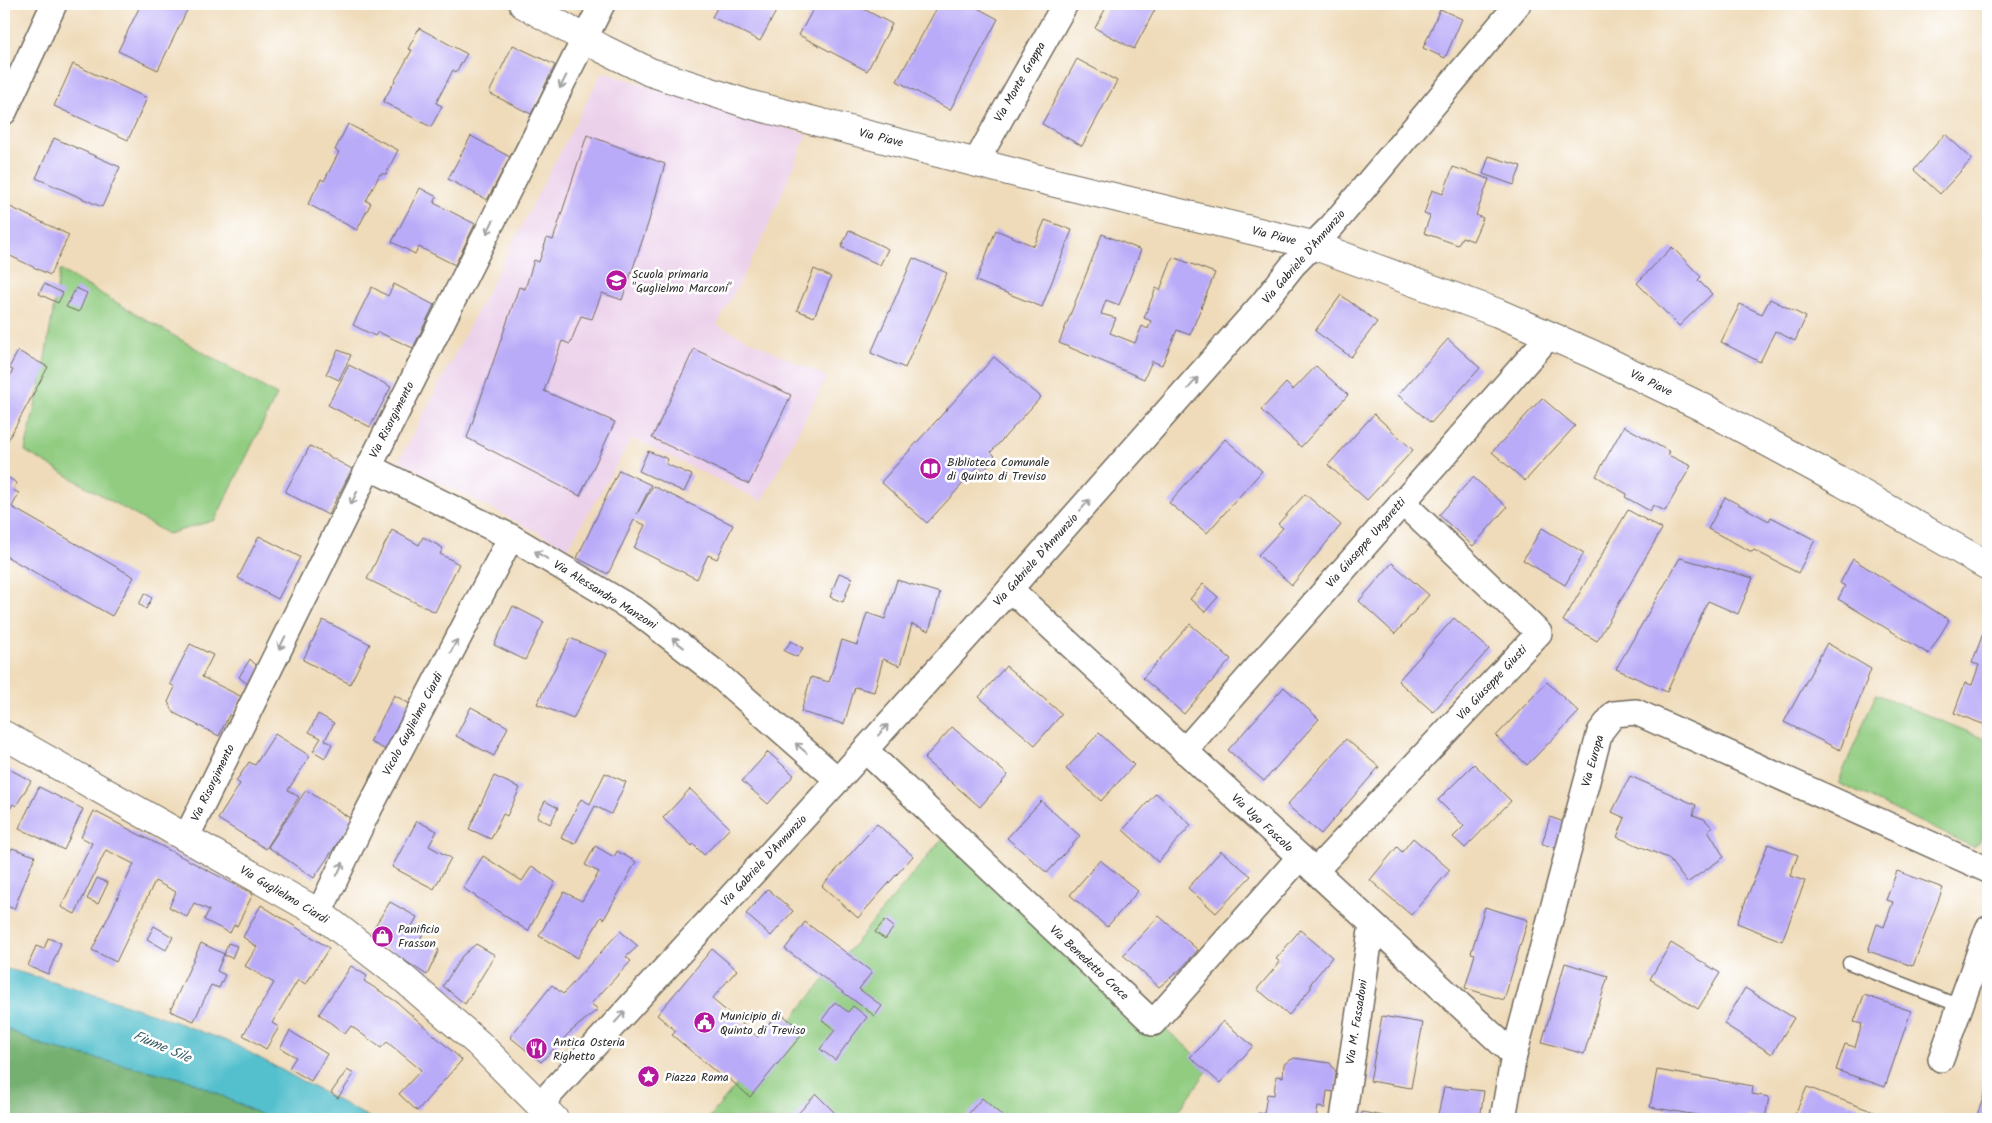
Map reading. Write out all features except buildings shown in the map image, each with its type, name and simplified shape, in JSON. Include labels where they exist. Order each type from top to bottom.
[{"type":"main road","name":"Via Piave","points":[[523,4],[585,39],[650,72],[748,104],[1313,245],[1481,307],[1550,336],[1706,409],[1843,483],[1988,566]]},
{"type":"main road","name":"Via Guglielmo Ciardi","points":[[4,735],[319,913],[402,978],[478,1043],[547,1112]]},
{"type":"street","points":[[4,112],[54,4]]},
{"type":"street","name":"Via Risorgimento","points":[[186,838],[369,467],[602,4]]},
{"type":"street","name":"Via Gabriele D'Annunzio","points":[[547,1112],[838,780],[1263,303],[1293,265],[1332,226],[1518,4]]},
{"type":"street","name":"Via Monte Grappa","points":[[976,162],[1055,7]]},
{"type":"street","name":"Via Giuseppe Ungaretti","points":[[1184,751],[1550,336]]},
{"type":"street","name":"Via Alessandro Manzoni","points":[[369,467],[510,537],[639,613],[716,673],[838,780]]},
{"type":"street","name":"Via Giuseppe Giusti","points":[[1307,864],[1540,633],[1402,502]]},
{"type":"street","name":"Vicolo Guglielmo Ciardi","points":[[319,913],[364,817],[510,537]]},
{"type":"street","name":"Via Ugo Foscolo","points":[[1010,589],[1514,1055]]},
{"type":"street","name":"Via Europa","points":[[1503,1119],[1514,1055],[1600,732],[1614,714],[1636,712],[1988,870]]},
{"type":"street","name":"Via Benedetto Croce","points":[[865,750],[1153,1023],[1307,864]]},
{"type":"street","name":"Via M. Fassadoni","points":[[1342,1119],[1372,924]]},
{"type":"street","points":[[1941,1059],[1988,930]]},
{"type":"lane","points":[[1849,963],[1960,1006]]},
{"type":"shaded area","name":"Scuola primaria \"Guglielmo Marconi\"","points":[[602,72],[807,134],[763,238],[717,325],[827,377],[762,501],[632,438],[568,548],[399,461]]},
{"type":"green space","points":[[60,270],[277,395],[215,520],[168,534],[25,451],[43,370]]},
{"type":"green space","points":[[1876,694],[1988,740],[1988,822],[1979,843],[1973,847],[1838,783]]},
{"type":"green space","points":[[943,838],[1210,1067],[1173,1119],[708,1119]]},
{"type":"green space","points":[[4,1028],[47,1047],[189,1080],[270,1119],[4,1119]]},
{"type":"water","name":"Fiume Sile","points":[[4,968],[52,981],[151,1013],[232,1043],[372,1119],[270,1119],[189,1080],[47,1047],[4,1028]]},
{"type":"place","name":"Scuola primaria \"Guglielmo Marconi\"","points":[[616,281]]},
{"type":"place","name":"Biblioteca Comunale di Quinto di Treviso","points":[[931,469]]},
{"type":"place","name":"Panificio Frasson","points":[[382,936]]},
{"type":"place","name":"Municipio di Quinto di Treviso","points":[[704,1023]]},
{"type":"place","name":"Antica Osteria Righetto","points":[[537,1049]]},
{"type":"place","name":"Piazza Roma","points":[[649,1077]]}]
